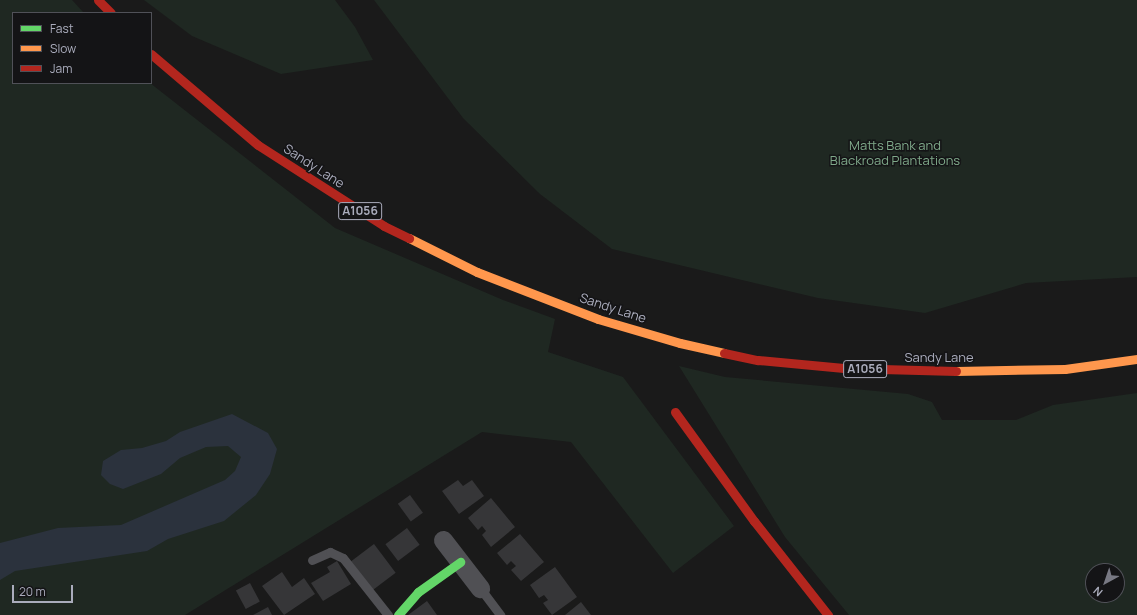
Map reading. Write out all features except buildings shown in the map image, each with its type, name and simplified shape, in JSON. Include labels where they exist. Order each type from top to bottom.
[{"type":"main road","points":[[98,0],[110,12]]},
{"type":"main road","name":"Sandy Lane","points":[[152,55],[258,145],[384,226],[477,272],[606,321],[680,343],[758,360],[844,368],[921,371],[1065,369],[1137,359]]},
{"type":"main road","points":[[675,412],[754,521],[828,615]]},
{"type":"main road","points":[[398,615],[418,592],[460,562]]},
{"type":"street","points":[[443,540],[480,588]]},
{"type":"lane","points":[[312,560],[330,552],[343,558],[388,615]]},
{"type":"lane","points":[[480,588],[500,615]]},
{"type":"green space","points":[[0,0],[72,0],[83,12],[12,12],[12,84],[151,84],[335,228],[503,300],[555,319],[548,352],[623,377],[734,526],[673,573],[571,442],[482,432],[185,615],[0,615]]},
{"type":"green space","points":[[144,0],[335,0],[355,27],[373,60],[281,74],[192,36]]},
{"type":"green space","name":"Matts Bank and Blackroad Plantations","points":[[374,0],[1137,0],[1137,277],[1026,283],[925,313],[818,298],[612,249],[540,194],[463,118]]},
{"type":"green space","points":[[679,366],[725,377],[908,394],[932,402],[942,420],[1016,420],[1053,405],[1137,393],[1137,615],[849,615],[785,537]]},
{"type":"shaded area","points":[[232,414],[268,433],[277,449],[270,474],[256,495],[224,521],[168,539],[147,551],[15,571],[0,580],[0,543],[58,528],[121,525],[225,480],[235,471],[241,457],[228,446],[206,447],[180,458],[161,474],[123,489],[110,484],[101,475],[103,461],[121,450],[142,448],[166,441],[180,432]]},
{"type":"traffic: fast","points":[[398,615],[418,592],[460,562]]},
{"type":"traffic: slow","points":[[409,238],[477,272],[598,319],[680,343],[724,353]]},
{"type":"traffic: slow","points":[[956,371],[1065,369],[1137,359]]},
{"type":"traffic: jam","points":[[98,0],[110,12]]},
{"type":"traffic: jam","points":[[152,55],[258,145],[384,226],[409,238]]},
{"type":"traffic: jam","points":[[724,353],[758,360],[844,368],[956,371]]},
{"type":"traffic: jam","points":[[675,412],[754,521],[828,615]]}]
